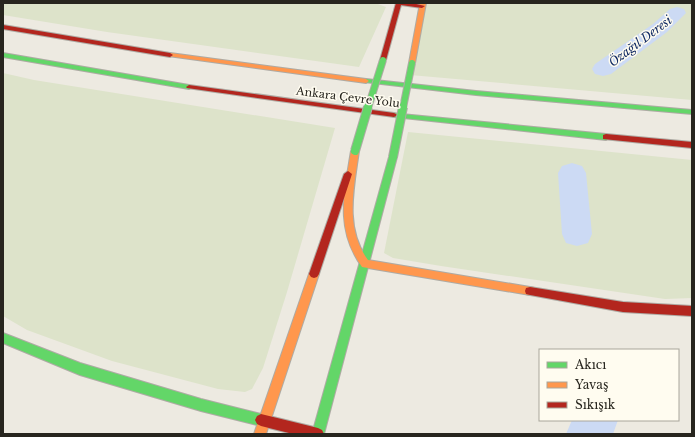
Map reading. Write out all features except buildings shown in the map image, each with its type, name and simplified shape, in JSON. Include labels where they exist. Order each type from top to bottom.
[{"type":"main road","points":[[3,338],[80,369],[201,405],[265,422],[318,434],[393,157],[422,4],[400,3],[355,151],[265,422],[260,434]]},
{"type":"main road","name":"Ankara Çevre Yolu","points":[[3,27],[179,56],[316,75],[444,90],[692,112]]},
{"type":"main road","name":"Ankara Çevre Yolu","points":[[3,55],[155,82],[300,104],[442,121],[692,145]]},
{"type":"main road","points":[[355,151],[350,190],[351,242],[365,264],[623,307],[692,311]]},
{"type":"green space","points":[[3,3],[375,3],[386,7],[359,67],[107,32],[3,15]]},
{"type":"green space","points":[[423,3],[692,3],[692,100],[410,75]]},
{"type":"green space","points":[[3,73],[34,80],[335,128],[263,368],[252,389],[245,392],[218,389],[112,361],[27,330],[3,316]]},
{"type":"green space","points":[[408,132],[692,160],[692,298],[665,299],[441,266],[393,258],[384,253]]},
{"type":"waterway","name":"Özağıl Deresi","points":[[603,69],[651,35],[677,13]]},
{"type":"waterway","name":"Özağıl Deresi","points":[[572,173],[577,234]]},
{"type":"waterway","name":"Özağıl Deresi","points":[[587,434],[597,421]]},
{"type":"traffic: fast","points":[[3,55],[189,87]]},
{"type":"traffic: fast","points":[[355,151],[383,60]]},
{"type":"traffic: fast","points":[[393,157],[412,63]]},
{"type":"traffic: fast","points":[[366,81],[476,93],[692,112]]},
{"type":"traffic: fast","points":[[394,115],[606,137]]},
{"type":"traffic: fast","points":[[318,434],[393,157]]},
{"type":"traffic: fast","points":[[3,338],[80,369],[201,405],[261,420]]},
{"type":"traffic: slow","points":[[412,63],[423,3]]},
{"type":"traffic: slow","points":[[170,55],[366,81]]},
{"type":"traffic: slow","points":[[355,151],[349,195],[349,225],[351,239],[365,264],[530,291]]},
{"type":"traffic: slow","points":[[260,434],[314,274]]},
{"type":"traffic: jam","points":[[383,60],[399,3]]},
{"type":"traffic: jam","points":[[400,3],[422,6]]},
{"type":"traffic: jam","points":[[3,27],[170,55]]},
{"type":"traffic: jam","points":[[189,87],[394,115]]},
{"type":"traffic: jam","points":[[606,137],[692,145]]},
{"type":"traffic: jam","points":[[314,274],[348,174]]},
{"type":"traffic: jam","points":[[530,291],[623,307],[692,311]]},
{"type":"traffic: jam","points":[[261,420],[318,434]]}]
